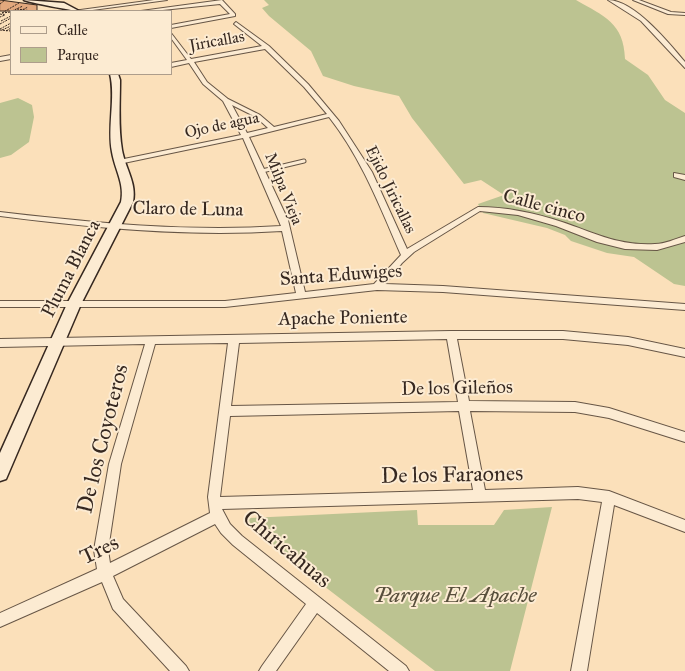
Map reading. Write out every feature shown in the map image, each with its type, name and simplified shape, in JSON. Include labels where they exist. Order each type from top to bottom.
[{"type":"street","points":[[82,10],[135,2],[165,0]]},
{"type":"street","points":[[610,0],[626,7],[645,22],[685,66]]},
{"type":"street","points":[[635,0],[670,13],[685,14]]},
{"type":"street","points":[[165,10],[220,1],[233,15],[172,27]]},
{"type":"street","points":[[25,4],[64,5],[73,10]]},
{"type":"street","points":[[172,19],[178,26]]},
{"type":"street","name":"Ejido Jiricallas","points":[[236,23],[267,47],[330,115],[362,160],[405,255],[377,287]]},
{"type":"street","name":"Milpa Vieja","points":[[172,36],[205,83],[226,100],[258,116],[273,129]]},
{"type":"street","name":"Jiricallas","points":[[172,64],[267,47]]},
{"type":"street","name":"Pluma Blanca","points":[[0,473],[74,304],[129,195],[128,184],[119,162],[116,136],[117,75]]},
{"type":"street","name":"Milpa Vieja","points":[[226,100],[262,171],[286,228],[301,294]]},
{"type":"street","name":"Ojo de agua","points":[[119,162],[245,136],[330,115]]},
{"type":"street","points":[[677,175],[685,178]]},
{"type":"street","name":"Calle cinco","points":[[405,255],[478,209],[519,213],[559,224],[600,240],[626,246],[657,247],[685,239]]},
{"type":"street","name":"Claro de Luna","points":[[0,214],[113,228],[227,232],[286,228]]},
{"type":"street","name":"Santa Eduwiges","points":[[0,304],[226,304],[301,294],[377,287],[443,288],[685,307]]},
{"type":"street","points":[[450,335],[465,406],[480,495]]},
{"type":"street","name":"Apache Poniente","points":[[0,343],[450,335],[597,337],[628,341],[685,353]]},
{"type":"street","points":[[215,510],[234,339]]},
{"type":"street","name":"De los Coyoteros","points":[[151,340],[115,464],[101,550],[104,572],[118,604],[181,671]]},
{"type":"street","name":"De los Gileños","points":[[226,411],[465,406],[575,407],[609,412],[685,437]]},
{"type":"street","name":"De los Faraones","points":[[215,510],[480,495],[578,493],[608,497],[685,526]]},
{"type":"street","points":[[579,671],[608,497]]},
{"type":"street","name":"Tres","points":[[0,620],[104,572],[215,510]]},
{"type":"street","name":"Chiricahuas","points":[[215,510],[232,536],[400,671]]},
{"type":"street","points":[[267,671],[316,602]]},
{"type":"lane","points":[[262,171],[304,161]]},
{"type":"path","points":[[0,2],[5,0]]},
{"type":"path","points":[[0,13],[25,4]]},
{"type":"path","points":[[0,13],[5,15],[0,17]]},
{"type":"path","points":[[0,22],[10,14]]},
{"type":"path","points":[[0,22],[10,19]]},
{"type":"path","points":[[6,31],[10,26]]},
{"type":"path","points":[[1,30],[10,31]]},
{"type":"green space","points":[[264,0],[576,0],[604,16],[611,22],[621,37],[625,59],[648,75],[665,100],[685,113],[685,286],[674,284],[634,257],[607,253],[571,241],[565,235],[547,228],[483,213],[478,204],[504,195],[481,180],[464,184],[412,118],[399,96],[354,86],[323,76],[311,51],[262,8],[269,5]]},
{"type":"green space","points":[[18,98],[32,105],[34,117],[29,142],[11,155],[0,158],[0,103]]},
{"type":"green space","name":"Parque El Apache","points":[[552,507],[510,671],[435,671],[286,557],[247,523],[249,518],[417,510],[418,525],[494,525],[504,510]]},
{"type":"building","points":[[0,0],[37,5],[37,10],[0,11]]}]
